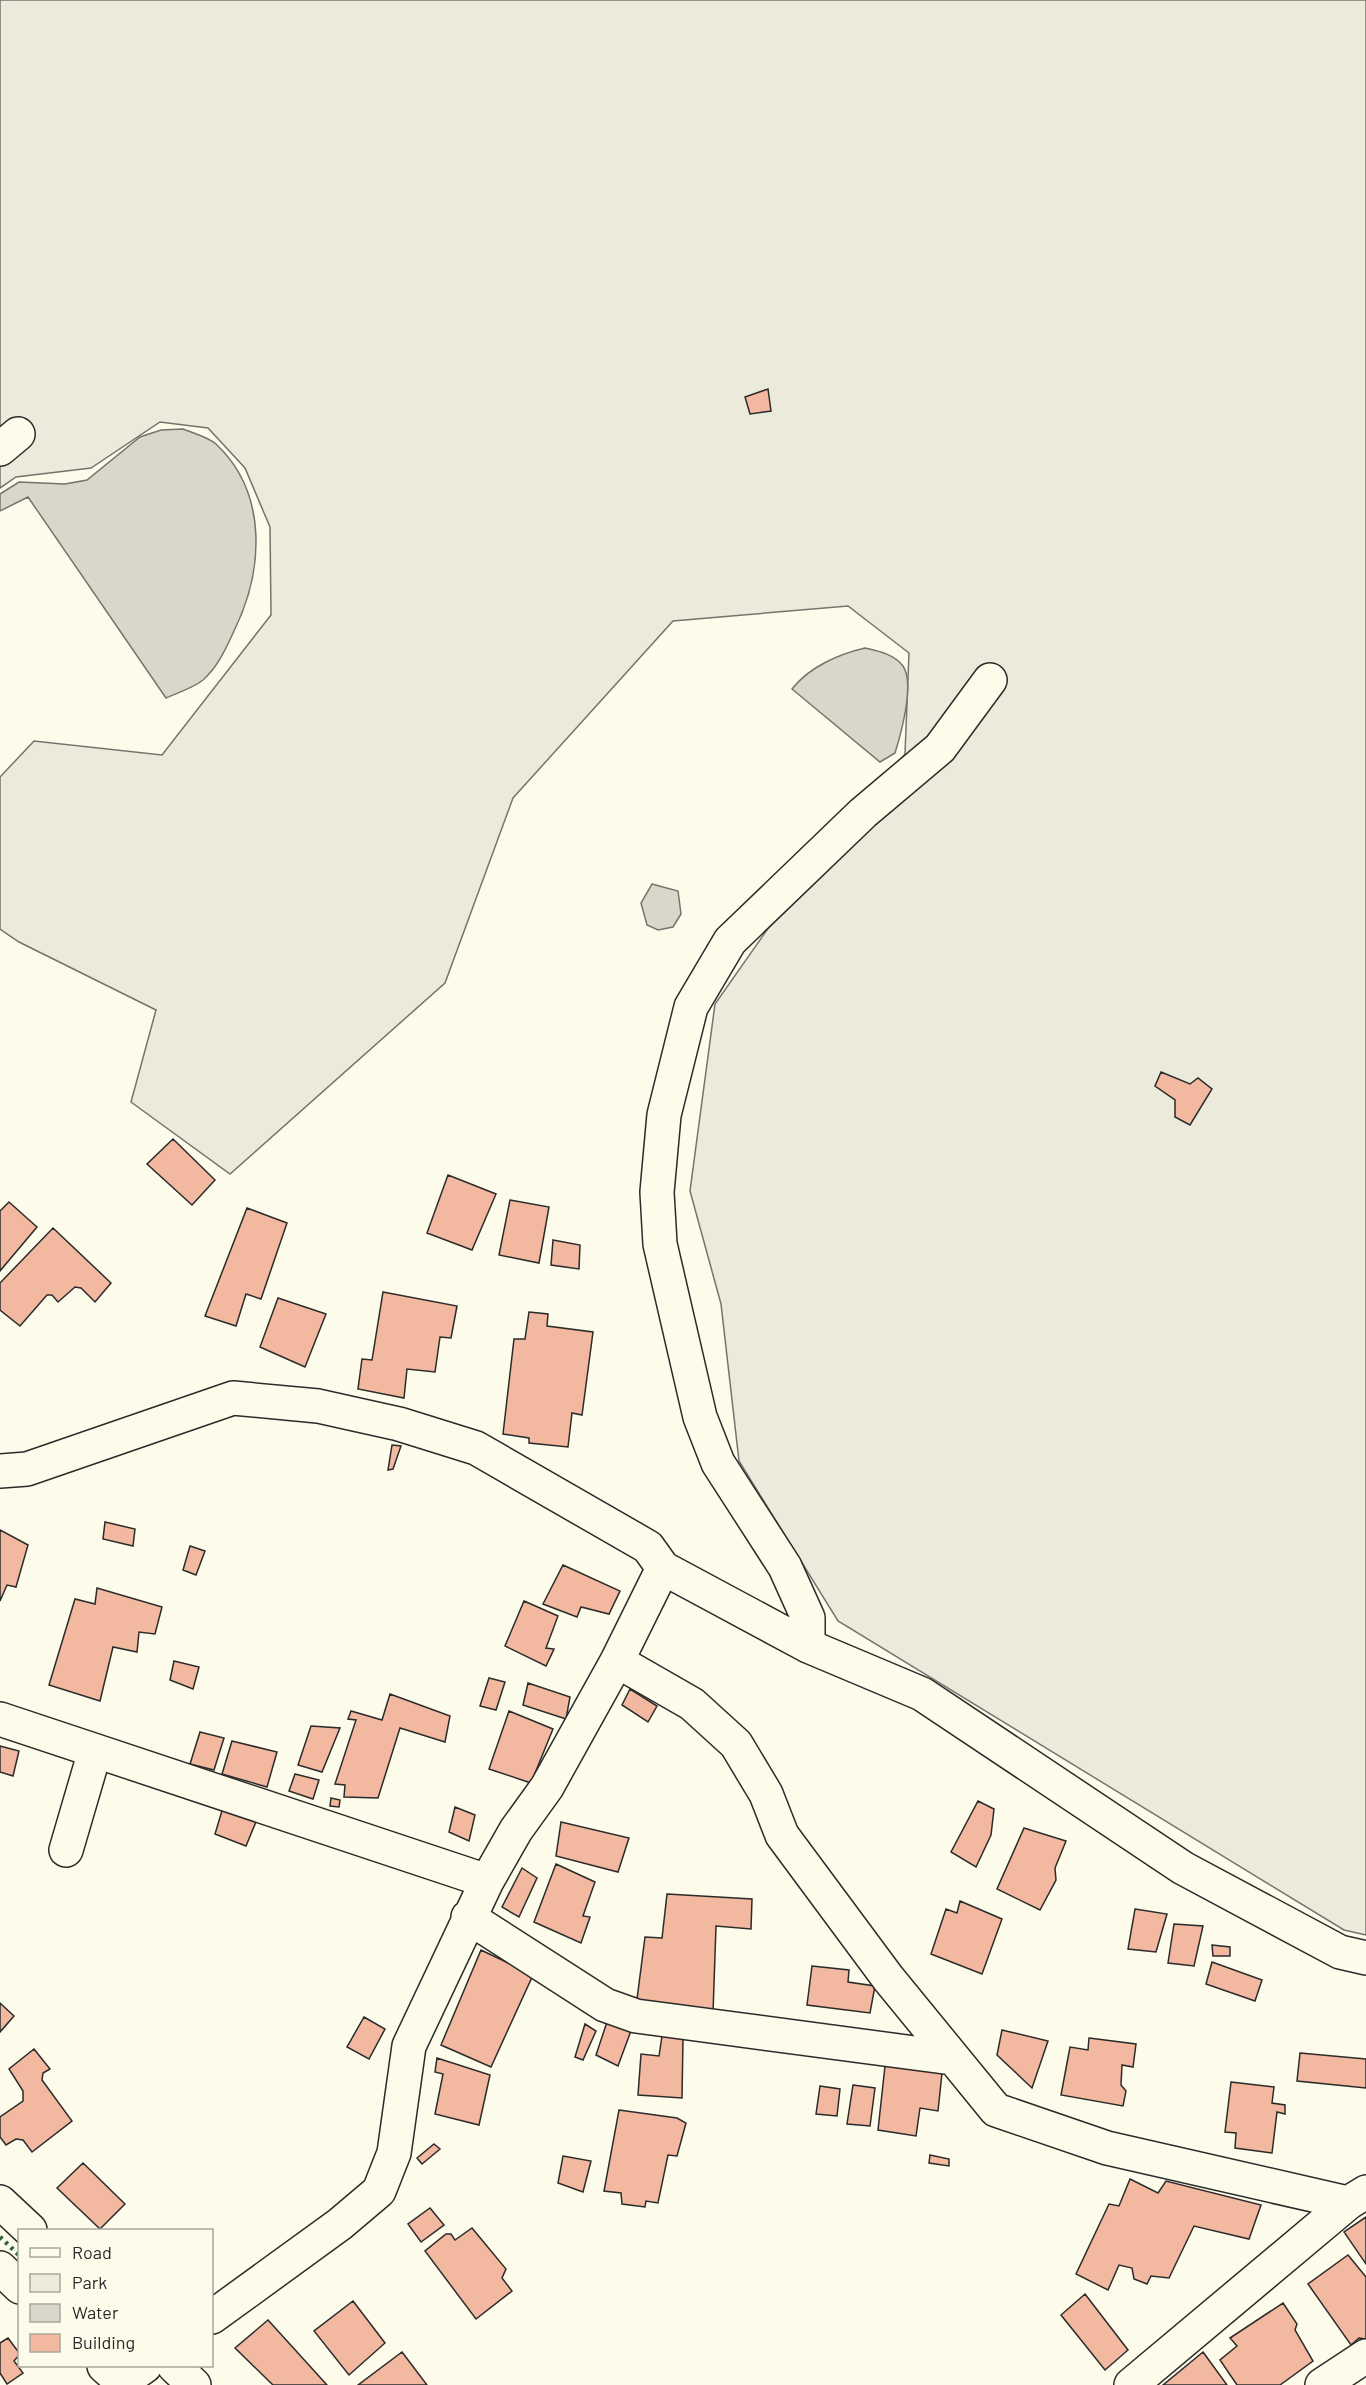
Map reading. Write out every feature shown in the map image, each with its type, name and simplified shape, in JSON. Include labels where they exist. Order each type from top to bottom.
[{"type":"street","points":[[808,1646],[808,1618],[785,1567],[718,1462],[700,1417],[660,1244],[657,1192],[664,1115],[691,1007],[730,941],[863,813],[940,748],[990,680]]},
{"type":"street","points":[[0,1471],[27,1469],[233,1398],[318,1406],[399,1424],[476,1448],[648,1547],[663,1568],[808,1646],[922,1694],[1183,1868],[1340,1952],[1366,1958]]},
{"type":"street","points":[[213,2316],[340,2224],[379,2191],[394,2153],[409,2046],[487,1881],[516,1830],[547,1787],[617,1661],[663,1568]]},
{"type":"street","points":[[617,1661],[692,1704],[736,1744],[766,1794],[783,1835],[888,1978],[996,2110],[1107,2148],[1357,2197]]},
{"type":"street","points":[[0,1719],[487,1881]]},
{"type":"street","points":[[66,1850],[95,1751]]},
{"type":"street","points":[[468,1917],[605,2005],[636,2016],[952,2058]]},
{"type":"street","points":[[1131,2385],[1357,2197]]},
{"type":"street","points":[[0,2202],[29,2229]]},
{"type":"street","points":[[0,2268],[18,2285]]},
{"type":"street","points":[[1329,2383],[1366,2356]]},
{"type":"street","points":[[175,2367],[194,2385]]},
{"type":"green space","points":[[0,0],[1366,0],[1366,1935],[1344,1930],[838,1621],[739,1461],[721,1304],[690,1191],[715,1004],[788,900],[905,754],[909,653],[848,606],[673,621],[513,798],[445,983],[230,1174],[131,1102],[156,1010],[19,942],[0,929],[0,777],[34,741],[162,755],[271,615],[270,527],[245,468],[208,428],[160,422],[91,468],[16,477],[0,488]]},
{"type":"water","points":[[183,429],[205,437],[216,444],[233,464],[245,485],[256,533],[255,558],[244,607],[217,663],[199,683],[166,698],[28,497],[0,511],[0,494],[19,482],[65,484],[87,480],[140,437],[161,430]]},
{"type":"water","points":[[865,648],[885,654],[899,662],[903,666],[908,684],[906,709],[898,745],[895,753],[880,762],[792,689],[807,674],[825,662]]},
{"type":"water","points":[[652,884],[678,891],[681,914],[673,927],[658,930],[647,925],[641,903]]},
{"type":"building","points":[[768,389],[771,411],[750,414],[745,397]]},
{"type":"building","points":[[1161,1072],[1190,1084],[1198,1078],[1212,1089],[1190,1125],[1175,1117],[1175,1100],[1155,1086]]},
{"type":"building","points":[[173,1139],[215,1180],[192,1205],[147,1164]]},
{"type":"building","points":[[448,1175],[496,1194],[472,1250],[427,1233]]},
{"type":"building","points":[[510,1200],[549,1207],[539,1263],[499,1255]]},
{"type":"building","points":[[9,1202],[37,1227],[0,1271],[0,1211]]},
{"type":"building","points":[[247,1208],[287,1223],[261,1299],[246,1294],[236,1326],[205,1316]]},
{"type":"building","points":[[53,1228],[111,1283],[95,1302],[81,1288],[75,1287],[58,1302],[52,1295],[47,1295],[20,1326],[0,1310],[0,1283]]},
{"type":"building","points":[[553,1240],[580,1245],[579,1269],[551,1265]]},
{"type":"building","points":[[383,1292],[457,1306],[451,1338],[440,1337],[435,1372],[407,1369],[404,1398],[358,1389],[362,1359],[372,1360]]},
{"type":"building","points":[[278,1298],[326,1314],[305,1367],[260,1347]]},
{"type":"building","points":[[529,1312],[548,1314],[547,1326],[593,1332],[582,1415],[572,1413],[568,1447],[529,1443],[529,1438],[503,1434],[514,1339],[525,1339]]},
{"type":"building","points":[[392,1445],[401,1446],[393,1469],[388,1470]]},
{"type":"building","points":[[105,1522],[135,1529],[133,1546],[103,1539]]},
{"type":"building","points":[[0,1530],[28,1545],[16,1587],[7,1585],[0,1601]]},
{"type":"building","points":[[190,1546],[205,1551],[196,1575],[183,1570]]},
{"type":"building","points":[[563,1565],[620,1591],[609,1614],[581,1607],[577,1617],[543,1604]]},
{"type":"building","points":[[97,1588],[162,1607],[155,1634],[139,1632],[137,1652],[113,1647],[100,1701],[49,1685],[75,1599],[95,1604]]},
{"type":"building","points":[[524,1601],[558,1616],[546,1648],[554,1649],[546,1666],[505,1646]]},
{"type":"building","points":[[174,1661],[199,1667],[193,1689],[170,1680]]},
{"type":"building","points":[[489,1678],[505,1682],[496,1710],[480,1706]]},
{"type":"building","points":[[528,1683],[570,1697],[566,1719],[523,1705]]},
{"type":"building","points":[[630,1689],[657,1706],[648,1722],[622,1705]]},
{"type":"building","points":[[390,1694],[450,1716],[445,1742],[400,1728],[378,1798],[344,1797],[345,1785],[335,1784],[356,1720],[348,1719],[351,1711],[382,1720]]},
{"type":"building","points":[[509,1711],[553,1729],[531,1783],[489,1769]]},
{"type":"building","points":[[311,1726],[340,1728],[322,1772],[298,1765]]},
{"type":"building","points":[[200,1732],[224,1738],[214,1770],[190,1764]]},
{"type":"building","points":[[232,1741],[277,1752],[267,1787],[222,1774]]},
{"type":"building","points":[[0,1746],[19,1751],[13,1776],[0,1772]]},
{"type":"building","points":[[295,1774],[319,1780],[313,1799],[289,1791]]},
{"type":"building","points":[[331,1798],[340,1800],[339,1807],[330,1806]]},
{"type":"building","points":[[978,1801],[994,1809],[991,1835],[976,1867],[951,1852]]},
{"type":"building","points":[[224,1804],[258,1817],[246,1846],[215,1834]]},
{"type":"building","points":[[455,1807],[475,1815],[469,1841],[449,1832]]},
{"type":"building","points":[[561,1822],[629,1838],[618,1872],[556,1856]]},
{"type":"building","points":[[1024,1828],[1066,1841],[1055,1868],[1056,1880],[1040,1910],[997,1889]]},
{"type":"building","points":[[556,1864],[595,1882],[583,1916],[590,1917],[581,1943],[534,1922]]},
{"type":"building","points":[[522,1868],[537,1878],[519,1917],[502,1907]]},
{"type":"building","points":[[667,1894],[752,1899],[751,1929],[716,1926],[713,2013],[636,2007],[645,1937],[662,1938]]},
{"type":"building","points":[[960,1901],[1002,1919],[982,1974],[931,1954],[946,1909],[957,1913]]},
{"type":"building","points":[[1135,1909],[1167,1914],[1156,1952],[1128,1949]]},
{"type":"building","points":[[1174,1924],[1203,1926],[1194,1966],[1168,1963]]},
{"type":"building","points":[[1212,1945],[1230,1947],[1230,1956],[1213,1956]]},
{"type":"building","points":[[481,1950],[533,1975],[491,2067],[441,2045]]},
{"type":"building","points":[[1212,1962],[1262,1980],[1255,2001],[1206,1984]]},
{"type":"building","points":[[812,1966],[849,1970],[848,1982],[875,1986],[870,2013],[807,2005]]},
{"type":"building","points":[[0,2003],[14,2016],[0,2032]]},
{"type":"building","points":[[364,2017],[385,2029],[369,2059],[347,2047]]},
{"type":"building","points":[[608,2019],[632,2028],[618,2066],[596,2055]]},
{"type":"building","points":[[585,2024],[596,2031],[583,2060],[575,2057]]},
{"type":"building","points":[[1002,2030],[1048,2041],[1032,2088],[997,2055]]},
{"type":"building","points":[[662,2036],[683,2039],[682,2098],[638,2095],[641,2054],[659,2056]]},
{"type":"building","points":[[1089,2038],[1136,2044],[1133,2067],[1122,2065],[1121,2085],[1126,2091],[1123,2106],[1061,2095],[1070,2047],[1088,2050]]},
{"type":"building","points":[[34,2049],[50,2069],[43,2073],[42,2080],[72,2121],[32,2152],[23,2140],[16,2139],[6,2145],[0,2137],[0,2117],[23,2101],[23,2091],[9,2069]]},
{"type":"building","points":[[1300,2053],[1366,2059],[1366,2088],[1297,2081]]},
{"type":"building","points":[[437,2058],[490,2075],[479,2125],[435,2114],[443,2074],[435,2072]]},
{"type":"building","points":[[885,2066],[942,2073],[938,2111],[920,2108],[916,2136],[878,2130]]},
{"type":"building","points":[[1231,2082],[1274,2087],[1272,2103],[1285,2105],[1285,2114],[1277,2112],[1272,2153],[1235,2148],[1236,2133],[1225,2132]]},
{"type":"building","points":[[853,2085],[875,2088],[870,2126],[847,2124]]},
{"type":"building","points":[[820,2086],[840,2089],[837,2116],[816,2114]]},
{"type":"building","points":[[619,2110],[677,2118],[686,2123],[677,2156],[668,2155],[658,2203],[646,2201],[645,2207],[622,2204],[621,2193],[604,2191]]},
{"type":"building","points":[[434,2144],[440,2149],[422,2164],[417,2158]]},
{"type":"building","points":[[930,2155],[949,2159],[949,2166],[929,2163]]},
{"type":"building","points":[[563,2156],[591,2161],[583,2192],[558,2183]]},
{"type":"building","points":[[83,2163],[125,2204],[100,2229],[57,2188]]},
{"type":"building","points":[[1130,2179],[1158,2193],[1166,2181],[1261,2205],[1249,2239],[1194,2226],[1169,2278],[1151,2276],[1147,2284],[1134,2279],[1132,2268],[1119,2265],[1108,2290],[1076,2274],[1109,2204],[1119,2206]]},
{"type":"building","points":[[430,2208],[444,2225],[421,2242],[408,2224]]},
{"type":"building","points":[[1366,2217],[1366,2264],[1344,2232]]},
{"type":"building","points":[[472,2228],[506,2269],[502,2278],[512,2291],[476,2319],[425,2251],[446,2234],[451,2234],[455,2240]]},
{"type":"building","points":[[1348,2255],[1366,2277],[1366,2339],[1359,2338],[1351,2345],[1308,2284]]},
{"type":"building","points":[[1085,2294],[1128,2350],[1105,2370],[1061,2315]]},
{"type":"building","points":[[353,2301],[385,2343],[349,2375],[314,2331]]},
{"type":"building","points":[[1283,2303],[1297,2324],[1295,2330],[1313,2361],[1280,2385],[1237,2385],[1220,2360],[1237,2346],[1230,2338]]},
{"type":"building","points":[[268,2320],[327,2385],[273,2385],[235,2348]]},
{"type":"building","points":[[8,2338],[18,2351],[18,2356],[14,2361],[23,2373],[7,2384],[0,2373],[0,2343]]},
{"type":"building","points":[[402,2352],[427,2385],[358,2385]]},
{"type":"building","points":[[1203,2352],[1227,2385],[1163,2385]]},
{"type":"hedge","points":[[0,2237],[18,2254]]}]
